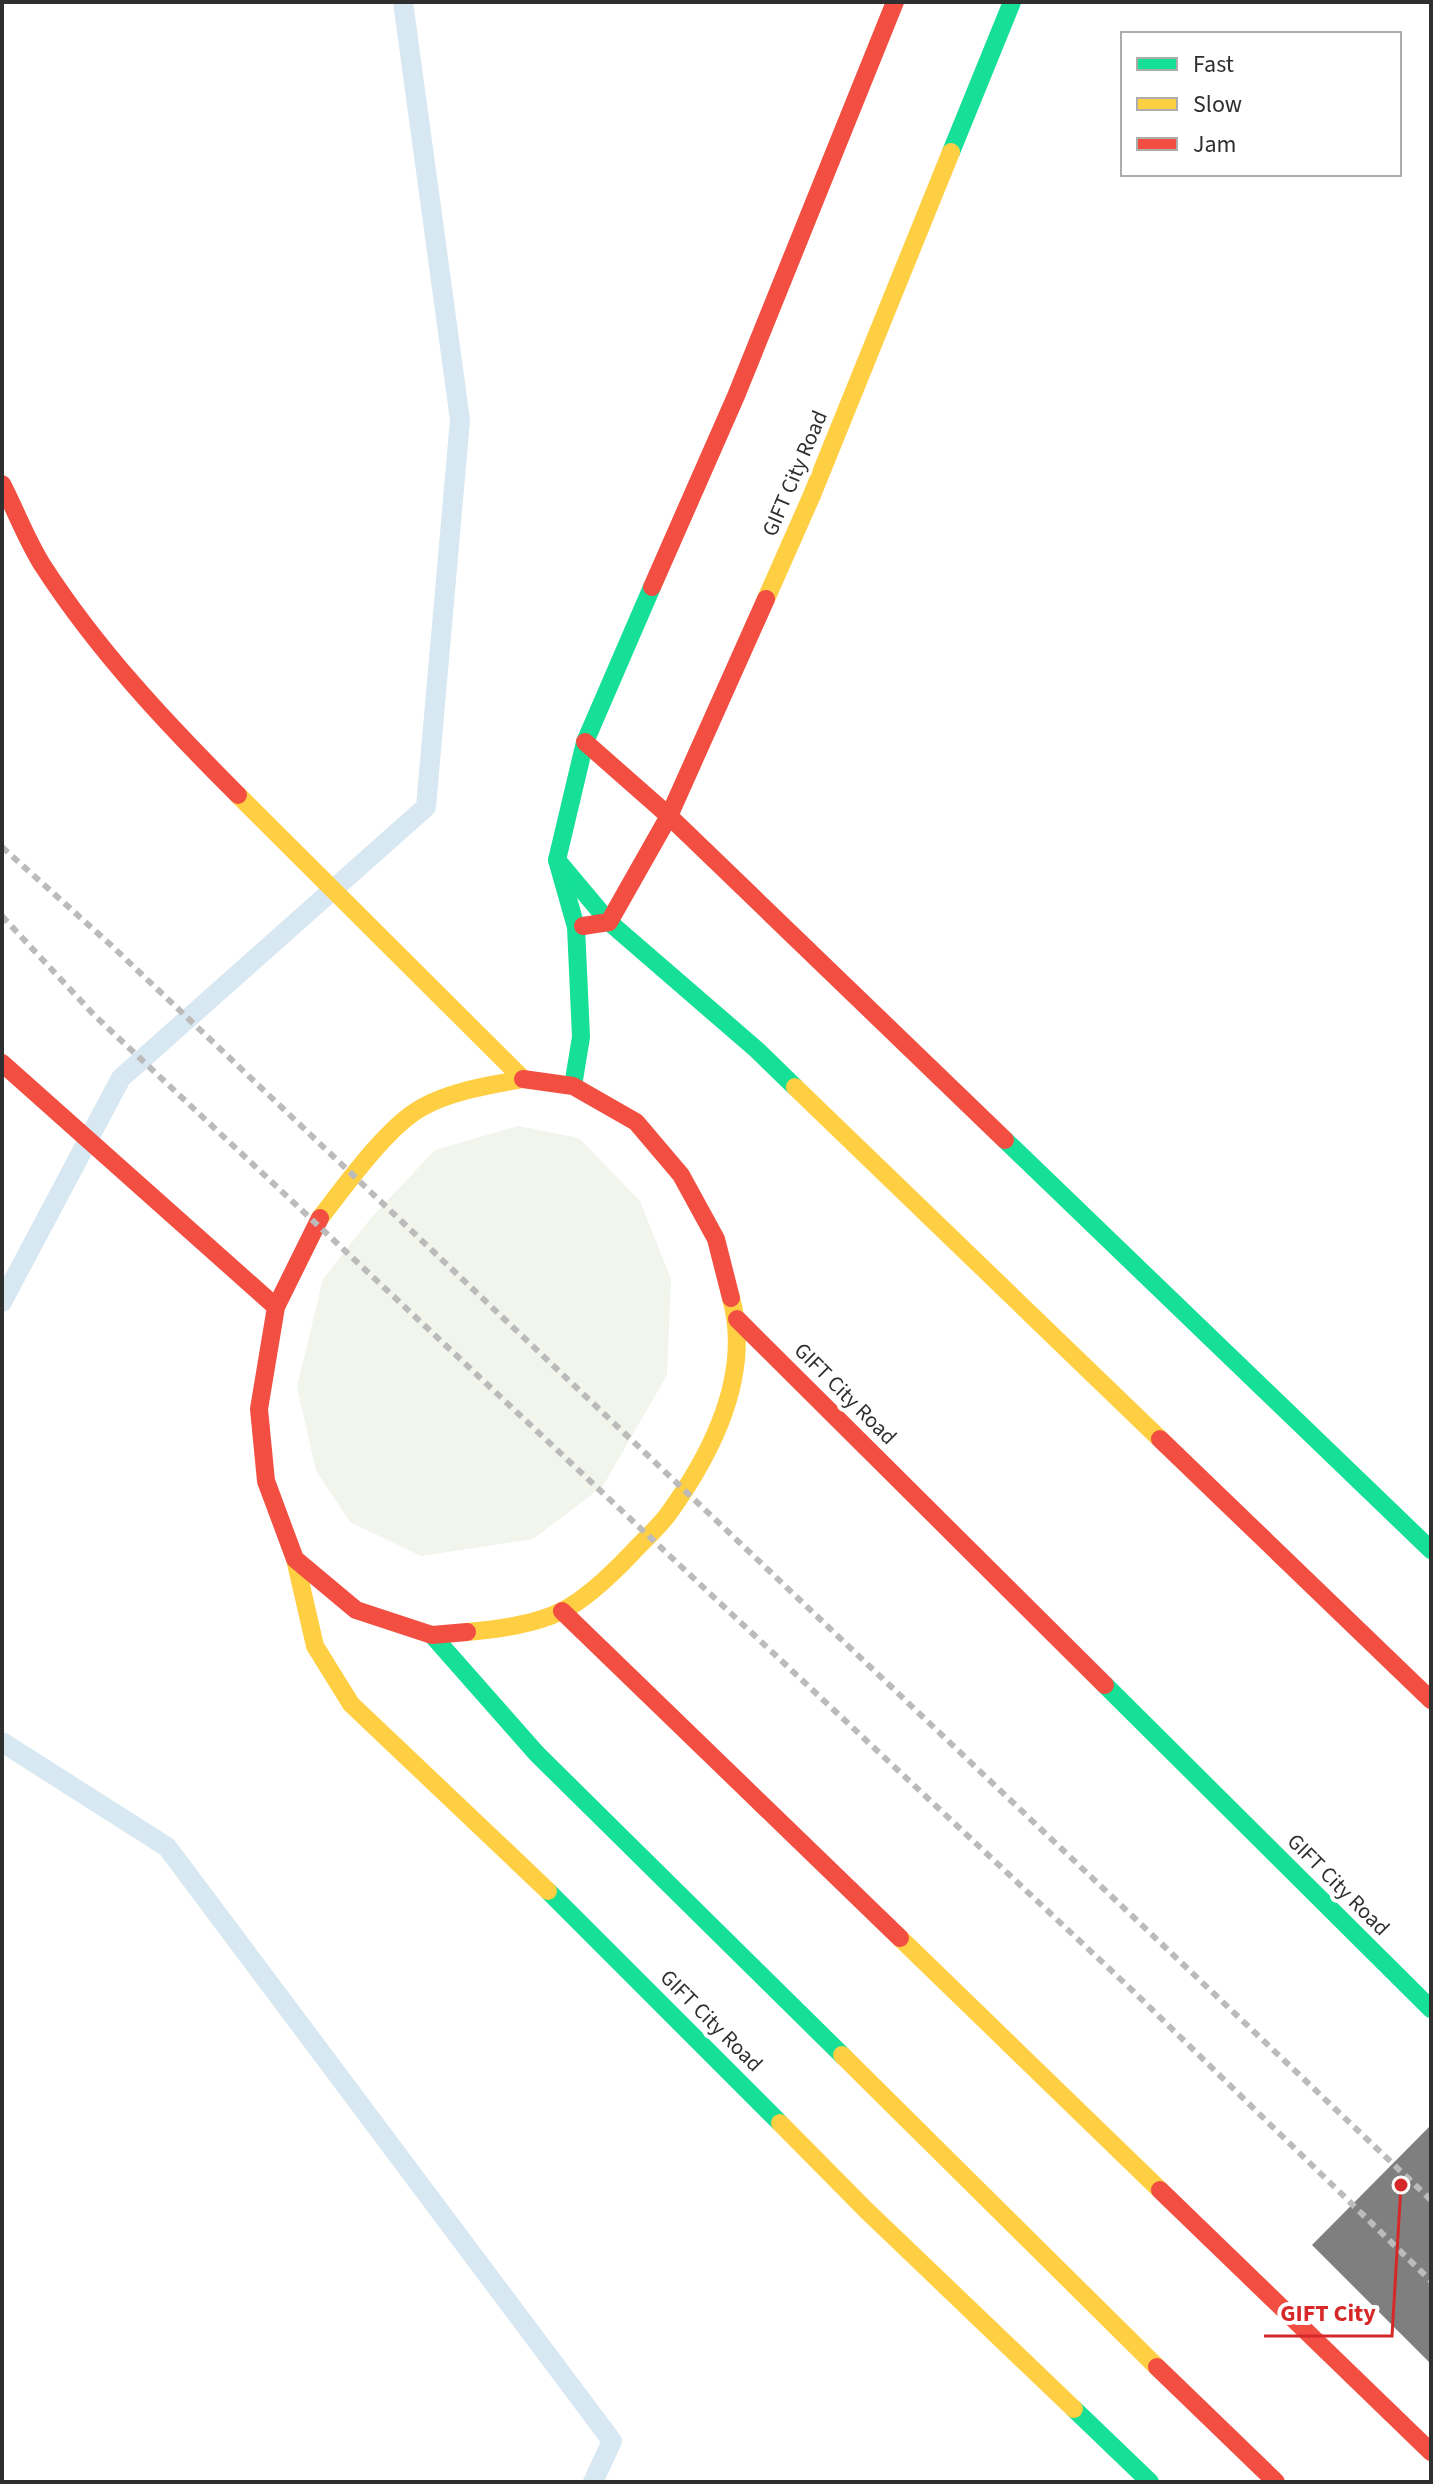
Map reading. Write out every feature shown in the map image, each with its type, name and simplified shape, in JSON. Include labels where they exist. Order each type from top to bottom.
[{"type":"street","points":[[295,1559],[356,1610],[432,1635],[502,1629],[562,1611],[611,1575],[668,1515],[708,1453],[733,1388],[737,1319],[716,1239],[681,1175],[636,1122],[573,1086],[581,1037],[576,927],[557,860],[585,742],[736,396],[895,2]]},
{"type":"street","name":"GIFT City Road","points":[[609,922],[669,816],[812,495],[1012,2]]},
{"type":"street","points":[[2,484],[42,564],[97,642],[166,723],[523,1079]]},
{"type":"street","points":[[585,742],[669,816],[1431,1550]]},
{"type":"street","points":[[557,860],[609,922],[757,1050],[1431,1700]]},
{"type":"street","points":[[576,927],[609,922]]},
{"type":"street","points":[[2,1063],[276,1307]]},
{"type":"street","name":"GIFT City Road","points":[[573,1086],[523,1079],[473,1089],[421,1108],[381,1143],[319,1219],[276,1307],[259,1409],[266,1481],[295,1559],[315,1646],[351,1704],[596,1936],[866,2210],[1150,2482]]},
{"type":"street","name":"GIFT City Road","points":[[737,1319],[1431,2009]]},
{"type":"street","points":[[562,1611],[1431,2452]]},
{"type":"street","points":[[432,1635],[537,1754],[1276,2482]]},
{"type":"shaded area","points":[[518,1126],[579,1138],[640,1201],[671,1279],[667,1375],[603,1486],[533,1539],[421,1556],[350,1522],[316,1471],[297,1387],[323,1279],[371,1218],[435,1150]]},
{"type":"building","points":[[1431,2125],[1431,2364],[1312,2245]]},
{"type":"waterway","points":[[2,1302],[121,1078],[426,807],[460,420],[403,2]]},
{"type":"waterway","points":[[2,1742],[167,1847],[612,2441],[593,2482]]},
{"type":"railway","points":[[2,847],[113,947],[1431,2200]]},
{"type":"railway","points":[[2,916],[94,1015],[1133,1991],[1431,2281]]},
{"type":"traffic: fast","points":[[951,152],[1012,2]]},
{"type":"traffic: fast","points":[[573,1086],[581,1037],[576,927],[557,860],[585,742],[652,587]]},
{"type":"traffic: fast","points":[[557,860],[609,922],[757,1050],[795,1087]]},
{"type":"traffic: fast","points":[[1005,1140],[1431,1550]]},
{"type":"traffic: fast","points":[[432,1635],[537,1754],[842,2055]]},
{"type":"traffic: fast","points":[[1105,1685],[1431,2009]]},
{"type":"traffic: fast","points":[[548,1891],[780,2123]]},
{"type":"traffic: fast","points":[[1074,2409],[1150,2482]]},
{"type":"traffic: slow","points":[[766,599],[812,495],[951,152]]},
{"type":"traffic: slow","points":[[238,795],[523,1079]]},
{"type":"traffic: slow","points":[[320,1218],[367,1158],[394,1129],[421,1108],[471,1089],[523,1079]]},
{"type":"traffic: slow","points":[[795,1087],[1160,1439]]},
{"type":"traffic: slow","points":[[467,1632],[527,1623],[571,1606],[608,1577],[665,1518],[700,1464],[724,1411],[736,1355],[736,1327],[731,1298]]},
{"type":"traffic: slow","points":[[295,1559],[315,1646],[351,1704],[548,1891]]},
{"type":"traffic: slow","points":[[900,1938],[1160,2190]]},
{"type":"traffic: slow","points":[[842,2055],[1157,2367]]},
{"type":"traffic: slow","points":[[780,2123],[1074,2409]]},
{"type":"traffic: jam","points":[[652,587],[736,396],[895,2]]},
{"type":"traffic: jam","points":[[2,484],[37,556],[87,628],[160,714],[238,795]]},
{"type":"traffic: jam","points":[[583,926],[609,922],[669,816],[766,599]]},
{"type":"traffic: jam","points":[[585,742],[669,816],[1005,1140]]},
{"type":"traffic: jam","points":[[2,1063],[276,1307]]},
{"type":"traffic: jam","points":[[523,1079],[573,1086],[636,1122],[681,1175],[716,1239],[731,1298]]},
{"type":"traffic: jam","points":[[320,1218],[276,1307],[259,1409],[266,1481],[295,1559],[356,1610],[432,1635],[467,1632]]},
{"type":"traffic: jam","points":[[737,1319],[1105,1685]]},
{"type":"traffic: jam","points":[[1160,1439],[1431,1700]]},
{"type":"traffic: jam","points":[[562,1611],[900,1938]]},
{"type":"traffic: jam","points":[[1160,2190],[1431,2452]]},
{"type":"traffic: jam","points":[[1157,2367],[1276,2482]]},
{"type":"place","name":"GIFT City","points":[[1401,2185]]}]
